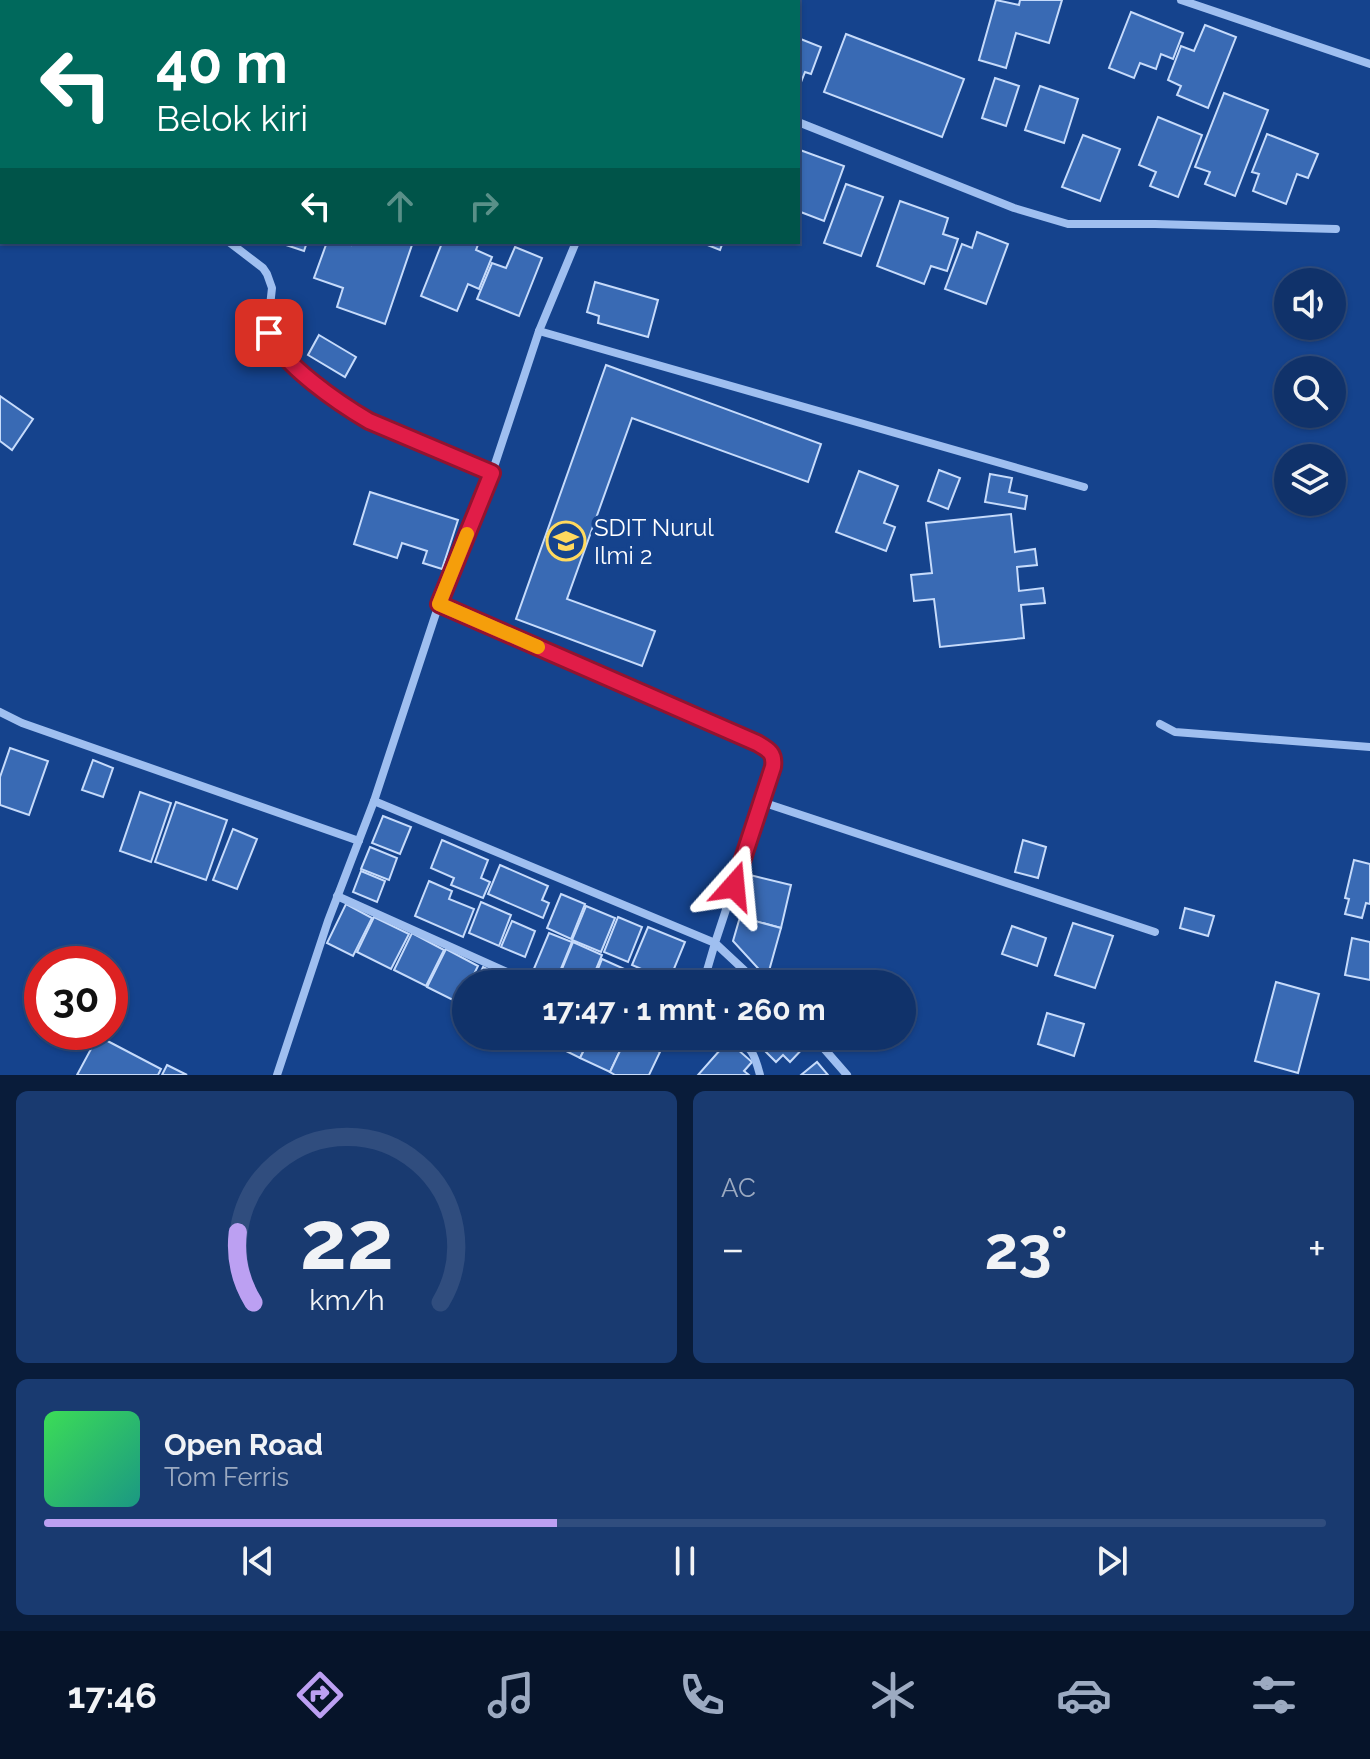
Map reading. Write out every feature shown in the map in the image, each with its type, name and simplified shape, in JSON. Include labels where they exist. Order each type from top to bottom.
[{"type":"street","points":[[1181,0],[1370,64]]},
{"type":"street","points":[[800,123],[1014,208],[1068,224],[1336,229]]},
{"type":"street","points":[[232,244],[267,274],[272,288],[269,333],[276,347],[294,365],[332,397],[369,421],[492,473]]},
{"type":"street","points":[[277,1075],[337,896],[374,801],[439,604],[492,473],[539,331],[575,244]]},
{"type":"street","points":[[539,331],[1084,487]]},
{"type":"street","points":[[439,604],[769,750],[773,755],[773,767],[707,970]]},
{"type":"street","points":[[0,712],[22,723],[359,841]]},
{"type":"street","points":[[1160,724],[1175,732],[1370,747]]},
{"type":"street","points":[[374,801],[715,943],[744,970]]},
{"type":"street","points":[[762,802],[1155,932]]},
{"type":"street","points":[[337,896],[503,970]]},
{"type":"street","points":[[752,1050],[760,1075]]},
{"type":"street","points":[[825,1050],[847,1075]]},
{"type":"building","points":[[996,0],[1019,5],[1020,0],[1062,0],[1049,43],[1016,33],[1006,68],[979,60]]},
{"type":"building","points":[[1131,12],[1183,33],[1173,59],[1161,54],[1156,69],[1140,63],[1134,78],[1109,68]]},
{"type":"building","points":[[1205,25],[1236,37],[1208,108],[1177,95],[1181,86],[1168,80],[1181,46],[1194,51]]},
{"type":"building","points":[[846,34],[964,79],[942,137],[824,92]]},
{"type":"building","points":[[800,39],[821,47],[811,74],[805,72],[800,85]]},
{"type":"building","points":[[995,78],[1019,86],[1006,126],[982,118]]},
{"type":"building","points":[[1040,86],[1078,99],[1064,143],[1025,130]]},
{"type":"building","points":[[1224,93],[1268,110],[1235,196],[1205,184],[1210,172],[1195,167]]},
{"type":"building","points":[[1158,117],[1202,135],[1178,197],[1150,186],[1156,172],[1139,165]]},
{"type":"building","points":[[1267,134],[1318,154],[1308,178],[1297,174],[1286,204],[1253,191],[1259,174],[1252,172]]},
{"type":"building","points":[[1083,135],[1120,149],[1100,201],[1062,187]]},
{"type":"building","points":[[800,150],[844,166],[824,221],[800,212]]},
{"type":"building","points":[[846,184],[883,197],[861,256],[824,243]]},
{"type":"building","points":[[900,201],[948,218],[943,234],[958,239],[947,271],[931,266],[924,284],[877,266]]},
{"type":"building","points":[[977,232],[1008,244],[986,304],[945,289],[962,244],[972,248]]},
{"type":"building","points":[[283,244],[306,244],[304,251]]},
{"type":"building","points":[[326,244],[412,244],[385,324],[337,307],[343,288],[314,278]]},
{"type":"building","points":[[442,244],[478,244],[476,250],[492,257],[479,289],[468,284],[457,311],[421,296]]},
{"type":"building","points":[[705,244],[722,244],[720,250]]},
{"type":"building","points":[[515,247],[542,258],[519,316],[477,299],[492,263],[506,268]]},
{"type":"building","points":[[595,282],[658,300],[648,337],[598,323],[599,316],[587,312]]},
{"type":"building","points":[[319,335],[356,357],[345,377],[308,355]]},
{"type":"building","name":"SDIT Nurul Ilmi 2","points":[[606,365],[821,444],[808,482],[632,418],[567,599],[655,631],[642,666],[516,619]]},
{"type":"building","points":[[0,396],[33,419],[12,450],[0,441]]},
{"type":"building","points":[[939,470],[960,478],[948,509],[928,501]]},
{"type":"building","points":[[859,471],[898,486],[884,523],[895,527],[886,551],[836,532]]},
{"type":"building","points":[[990,474],[1012,478],[1009,492],[1027,496],[1025,509],[985,502]]},
{"type":"building","points":[[370,492],[458,520],[442,569],[423,563],[427,551],[402,543],[397,558],[354,544]]},
{"type":"building","points":[[1011,514],[1015,552],[1035,549],[1037,565],[1017,567],[1019,591],[1043,588],[1045,603],[1021,605],[1024,638],[940,647],[934,599],[914,601],[911,575],[932,573],[926,523]]},
{"type":"building","points":[[10,748],[48,761],[29,815],[0,805],[0,777]]},
{"type":"building","points":[[93,760],[113,768],[103,797],[82,790]]},
{"type":"building","points":[[140,792],[171,803],[151,862],[120,851]]},
{"type":"building","points":[[176,802],[227,820],[206,880],[155,862]]},
{"type":"building","points":[[383,816],[411,827],[400,854],[372,843]]},
{"type":"building","points":[[233,829],[257,839],[237,889],[213,880]]},
{"type":"building","points":[[442,840],[488,860],[481,878],[490,882],[483,898],[451,885],[454,878],[431,868]]},
{"type":"building","points":[[1023,840],[1046,847],[1038,878],[1015,872]]},
{"type":"building","points":[[370,847],[397,858],[389,880],[361,869]]},
{"type":"building","points":[[1354,860],[1370,864],[1370,904],[1366,903],[1362,918],[1345,914],[1349,899],[1345,898]]},
{"type":"building","points":[[500,865],[548,886],[542,900],[549,903],[543,918],[488,894]]},
{"type":"building","points":[[361,871],[385,881],[377,902],[353,892]]},
{"type":"building","points":[[750,875],[791,885],[781,928],[740,917]]},
{"type":"building","points":[[429,881],[452,891],[449,899],[474,909],[463,937],[415,916]]},
{"type":"building","points":[[561,894],[585,904],[571,939],[547,928]]},
{"type":"building","points":[[481,902],[511,915],[499,946],[469,933]]},
{"type":"building","points":[[346,904],[372,918],[353,956],[327,943]]},
{"type":"building","points":[[586,906],[615,918],[601,952],[572,940]]},
{"type":"building","points":[[1185,908],[1214,916],[1208,936],[1180,928]]},
{"type":"building","points":[[374,917],[409,934],[391,969],[357,952]]},
{"type":"building","points":[[618,917],[642,927],[628,962],[604,952]]},
{"type":"building","points":[[740,917],[781,928],[769,970],[760,970],[733,941]]},
{"type":"building","points":[[512,921],[535,931],[525,957],[501,947]]},
{"type":"building","points":[[1073,923],[1113,936],[1095,988],[1055,975]]},
{"type":"building","points":[[1012,926],[1046,938],[1037,966],[1002,954]]},
{"type":"building","points":[[648,927],[685,942],[674,970],[644,970],[632,965]]},
{"type":"building","points":[[412,933],[444,950],[426,986],[394,970]]},
{"type":"building","points":[[549,933],[572,942],[561,970],[533,970]]},
{"type":"building","points":[[1352,938],[1370,942],[1370,980],[1345,975]]},
{"type":"building","points":[[573,942],[602,955],[596,970],[562,970]]},
{"type":"building","points":[[446,949],[478,966],[476,970],[452,970],[452,1000],[427,987]]},
{"type":"building","points":[[602,959],[627,970],[598,970]]},
{"type":"building","points":[[1276,982],[1319,994],[1298,1073],[1255,1061]]},
{"type":"building","points":[[1047,1013],[1084,1024],[1074,1056],[1038,1044]]},
{"type":"building","points":[[90,1050],[125,1050],[161,1069],[158,1075],[77,1075]]},
{"type":"building","points":[[564,1050],[584,1050],[580,1058]]},
{"type":"building","points":[[584,1050],[620,1050],[610,1072],[580,1058]]},
{"type":"building","points":[[620,1050],[660,1052],[649,1075],[615,1075],[610,1072]]},
{"type":"building","points":[[720,1050],[738,1050],[752,1062],[744,1071],[749,1075],[698,1075]]},
{"type":"building","points":[[801,1050],[790,1062],[783,1055],[776,1062],[765,1051]]},
{"type":"building","points":[[817,1062],[828,1075],[801,1075]]},
{"type":"building","points":[[167,1065],[187,1075],[162,1075]]},
{"type":"slow traffic","points":[[467,534],[439,604],[538,647]]},
{"type":"place","name":"SDIT Nurul Ilmi 2","points":[[566,541]]},
{"type":"route","points":[[269,333],[276,347],[294,365],[351,411],[492,473],[439,604],[757,743],[772,753],[773,767],[734,886]]}]
